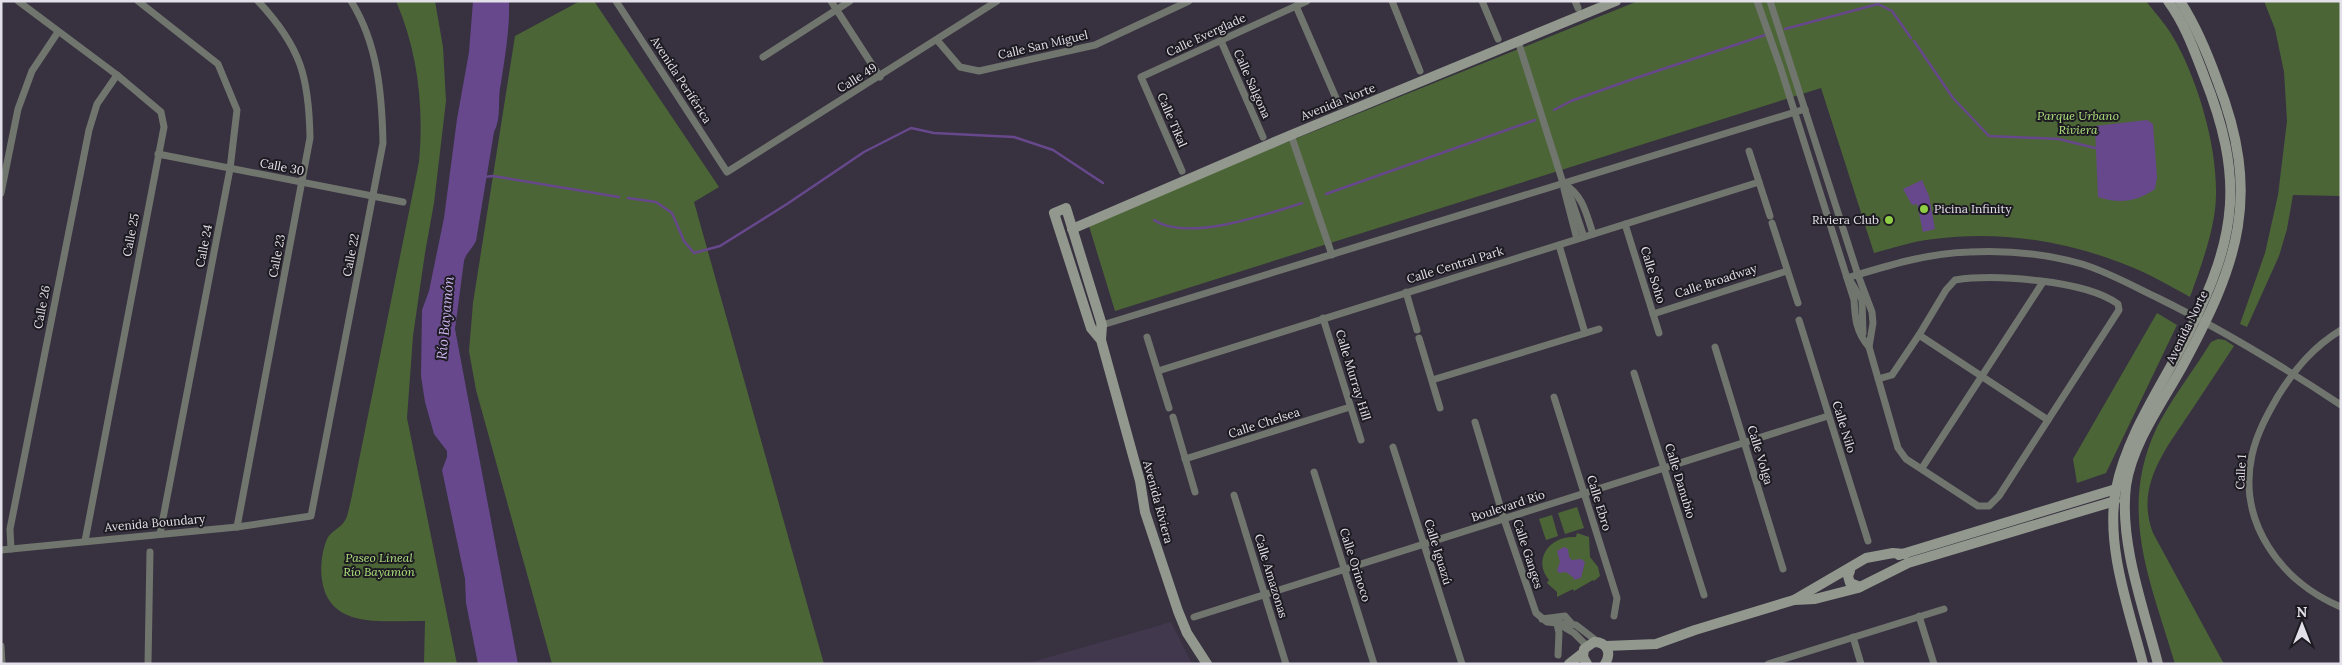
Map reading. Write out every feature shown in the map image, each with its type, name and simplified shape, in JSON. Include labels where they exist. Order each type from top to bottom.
[{"type":"street","name":"Calle 25","points":[[18,1],[117,75],[162,112],[164,127],[85,541]]},
{"type":"street","name":"Calle 24","points":[[138,1],[218,64],[236,110],[230,169],[160,534]]},
{"type":"street","name":"Calle 23","points":[[236,527],[310,138],[309,98],[298,58],[281,25],[258,1]]},
{"type":"street","name":"Calle 22","points":[[311,516],[383,143],[382,98],[372,47],[351,1]]},
{"type":"street","name":"Avenida Periférica","points":[[616,1],[727,172]]},
{"type":"street","points":[[831,1],[880,77]]},
{"type":"street","points":[[763,57],[850,1]]},
{"type":"street","name":"Calle 49","points":[[727,172],[998,1]]},
{"type":"street","name":"Calle San Miguel","points":[[937,40],[960,67],[979,71],[1095,45],[1188,1]]},
{"type":"street","name":"Calle Everglade","points":[[1141,77],[1307,1]]},
{"type":"street","points":[[1392,1],[1420,71]]},
{"type":"street","points":[[1482,1],[1498,39]]},
{"type":"street","name":"Avenida Norte","points":[[1072,229],[1291,135],[1616,1]]},
{"type":"street","points":[[1757,1],[1795,112],[1854,300],[1856,326],[1867,345],[1898,448],[1906,459],[1978,506],[1989,506],[1999,496],[2119,310],[2118,304],[2112,299],[2079,289],[2043,282],[1993,277],[1955,280],[1946,290],[1919,336],[1892,374],[1878,379]]},
{"type":"street","points":[[1770,1],[1858,275],[1872,312],[1873,323],[1867,345]]},
{"type":"street","name":"Avenida Norte","points":[[2168,1],[2187,33],[2212,94],[2224,132],[2230,168],[2232,204],[2224,246],[2200,319]]},
{"type":"street","name":"Avenida Norte","points":[[2143,664],[2118,562],[2114,522],[2115,501],[2200,319],[2230,263],[2241,215],[2242,184],[2238,150],[2224,97],[2203,43],[2180,1]]},
{"type":"street","points":[[1296,6],[1339,105]]},
{"type":"street","points":[[1,193],[18,109],[32,71],[58,32]]},
{"type":"street","name":"Calle Salgona","points":[[1221,41],[1263,137]]},
{"type":"street","points":[[1518,41],[1563,183],[1566,201],[1581,238]]},
{"type":"street","name":"Calle 26","points":[[11,549],[10,529],[88,130],[97,104],[117,75]]},
{"type":"street","name":"Calle Tikal","points":[[1141,77],[1182,171]]},
{"type":"street","points":[[1091,328],[1805,109]]},
{"type":"street","points":[[1291,135],[1332,255]]},
{"type":"street","points":[[1749,150],[1798,303]]},
{"type":"street","name":"Calle 30","points":[[158,154],[403,202]]},
{"type":"street","name":"Calle Central Park","points":[[1158,371],[1759,182]]},
{"type":"street","points":[[1563,183],[1574,190],[1582,200],[1593,234]]},
{"type":"street","name":"Avenida Riviera","points":[[1100,340],[1102,325],[1066,208],[1054,213],[1091,328],[1100,340],[1140,481],[1143,505],[1187,633],[1208,664]]},
{"type":"street","name":"Calle Soho","points":[[1625,224],[1659,333]]},
{"type":"street","points":[[1558,245],[1585,333]]},
{"type":"street","points":[[1847,278],[1911,261],[1968,252],[2048,257],[2083,264],[2123,281],[2200,319],[2293,373],[2341,405]]},
{"type":"street","name":"Calle Broadway","points":[[1653,314],[1787,271]]},
{"type":"street","points":[[1922,468],[1983,377],[2043,282]]},
{"type":"street","points":[[1406,292],[1417,330]]},
{"type":"street","name":"Calle Murray Hill","points":[[1323,318],[1361,440]]},
{"type":"street","name":"Calle Nilo","points":[[1799,320],[1868,541]]},
{"type":"street","points":[[1432,380],[1599,329]]},
{"type":"street","name":"Calle 1","points":[[2341,330],[2316,347],[2293,373],[2264,420],[2255,443],[2249,476],[2252,507],[2261,535],[2277,562],[2313,593],[2341,607]]},
{"type":"street","points":[[1919,336],[2048,420]]},
{"type":"street","points":[[1147,337],[1169,408]]},
{"type":"street","points":[[1419,338],[1440,408]]},
{"type":"street","name":"Calle Volga","points":[[1715,347],[1783,569]]},
{"type":"street","name":"Calle Danubio","points":[[1634,373],[1704,595]]},
{"type":"street","name":"Calle Ebro","points":[[1554,397],[1617,598],[1614,616]]},
{"type":"street","name":"Calle Chelsea","points":[[1185,459],[1350,407]]},
{"type":"street","name":"Boulevard Río","points":[[1194,617],[1828,416]]},
{"type":"street","points":[[1173,417],[1195,492]]},
{"type":"street","name":"Calle Ganges","points":[[1475,422],[1533,607],[1541,619]]},
{"type":"street","name":"Calle Iguazú","points":[[1393,446],[1462,664]]},
{"type":"street","name":"Calle Orinoco","points":[[1314,472],[1374,664]]},
{"type":"street","points":[[1823,583],[1864,565],[2121,488]]},
{"type":"street","name":"Avenida Norte","points":[[2121,488],[2126,498],[2127,534],[2137,584],[2158,664]]},
{"type":"street","name":"Calle Amazonas","points":[[1234,496],[1286,664]]},
{"type":"street","points":[[1794,600],[1815,599],[1860,587],[1908,563],[2126,498]]},
{"type":"street","name":"Avenida Boundary","points":[[1,550],[236,527],[311,516]]},
{"type":"street","points":[[148,664],[150,552]]},
{"type":"street","points":[[1541,619],[1547,622],[1572,624],[1584,629],[1602,644],[1606,661],[1647,646],[1794,600],[1866,558],[1893,553],[1905,554]]},
{"type":"street","points":[[1850,572],[1848,576],[1850,583],[1860,587]]},
{"type":"street","points":[[1768,664],[1788,661],[1852,637],[1944,609]]},
{"type":"street","points":[[1541,619],[1565,616],[1572,624]]},
{"type":"street","points":[[1919,616],[1934,664]]},
{"type":"street","points":[[1556,623],[1574,633],[1585,649],[1587,664]]},
{"type":"street","points":[[1556,623],[1559,633],[1558,655]]},
{"type":"street","points":[[1852,637],[1861,664]]},
{"type":"street","points":[[1569,664],[1585,649],[1602,644],[1647,646]]},
{"type":"street","points":[[1,646],[2,664]]},
{"type":"shaded area","points":[[1171,622],[1192,664],[1025,664]]},
{"type":"green space","name":"Paseo Lineal Río Bayamón","points":[[396,1],[435,1],[443,47],[446,101],[434,203],[413,336],[407,418],[457,664],[424,664],[425,621],[377,621],[362,619],[347,615],[336,608],[327,596],[321,575],[321,564],[327,539],[344,522],[348,512],[419,162],[421,121],[418,80],[410,40]]},
{"type":"green space","points":[[580,1],[594,1],[719,187],[694,202],[824,664],[552,664],[476,390],[469,351],[473,303],[515,36]]},
{"type":"green space","name":"Parque Urbano Riviera","points":[[1638,1],[2146,1],[2170,32],[2193,78],[2210,137],[2216,176],[2213,220],[2207,246],[2190,297],[2160,280],[2106,257],[2058,244],[2033,240],[1983,236],[1934,239],[1918,241],[1874,253],[1821,88],[1115,311],[1089,226],[1238,162]]},
{"type":"green space","points":[[2264,1],[2341,1],[2341,196],[2293,195],[2287,229],[2279,256],[2247,327],[2240,324],[2265,253],[2278,195],[2287,121],[2284,72],[2275,29]]},
{"type":"green space","points":[[2157,313],[2177,325],[2106,473],[2077,483],[2073,459]]},
{"type":"green space","points":[[2218,339],[2225,340],[2234,346],[2162,455],[2150,485],[2148,516],[2153,533],[2224,664],[2175,664],[2156,604],[2142,546],[2139,517],[2140,488],[2145,458],[2162,417],[2211,342]]},
{"type":"green space","points":[[1577,507],[1584,528],[1565,534],[1558,513]]},
{"type":"green space","points":[[1552,515],[1558,536],[1546,540],[1539,519]]},
{"type":"green space","points":[[1577,533],[1589,537],[1590,557],[1598,567],[1600,576],[1574,591],[1573,589],[1557,597],[1557,592],[1547,583],[1549,580],[1544,572],[1543,557],[1546,550],[1552,544],[1567,537],[1576,537]]},
{"type":"water","name":"Río Bayamón","points":[[473,1],[509,1],[509,21],[498,120],[494,132],[476,241],[464,261],[455,329],[518,664],[478,664],[466,603],[465,579],[442,470],[447,457],[447,451],[434,434],[425,402],[421,376],[422,310],[429,291],[444,218],[457,119],[469,52]]},
{"type":"water","points":[[2147,120],[2153,124],[2157,177],[2155,189],[2141,197],[2121,201],[2098,197],[2095,126]]},
{"type":"water","name":"Picina Infinity","points":[[1922,180],[1929,196],[1935,229],[1923,232],[1917,204],[1912,205],[1903,189]]},
{"type":"water","points":[[1564,547],[1568,549],[1569,557],[1572,560],[1581,559],[1585,562],[1581,578],[1573,580],[1574,578],[1566,572],[1559,573],[1557,570],[1560,562],[1557,551]]},
{"type":"waterway","points":[[1785,29],[1878,4],[1892,11],[1911,38]]},
{"type":"waterway","points":[[1554,110],[1571,101],[1765,35]]},
{"type":"waterway","points":[[1914,41],[1953,98],[1989,136],[2059,139],[2095,148]]},
{"type":"waterway","points":[[1326,194],[1535,120]]},
{"type":"waterway","points":[[628,198],[656,202],[672,213],[684,241],[694,253],[720,246],[864,152],[911,128],[934,133],[1014,137],[1053,150],[1103,183]]},
{"type":"waterway","points":[[484,177],[493,176],[619,197]]},
{"type":"waterway","points":[[1154,220],[1168,226],[1186,228],[1205,227],[1248,219],[1302,203]]},
{"type":"place","name":"Picina Infinity","points":[[1924,209]]},
{"type":"place","name":"Riviera Club","points":[[1889,220]]}]
